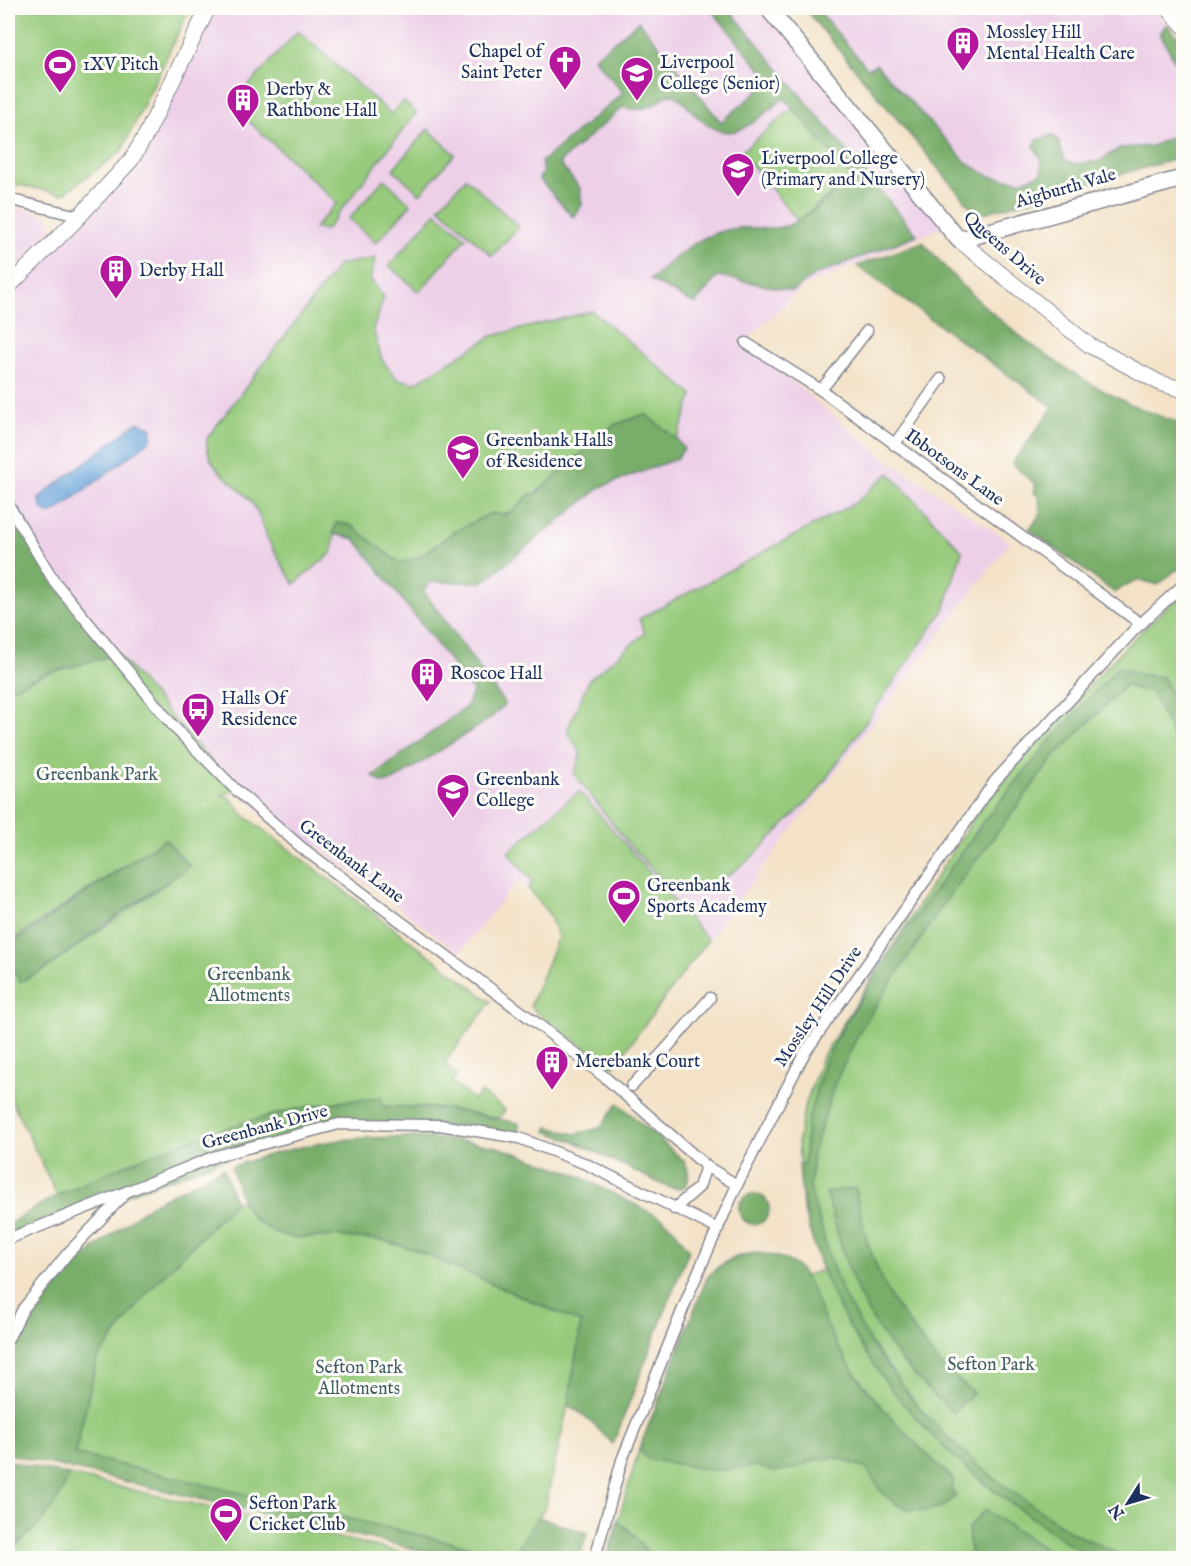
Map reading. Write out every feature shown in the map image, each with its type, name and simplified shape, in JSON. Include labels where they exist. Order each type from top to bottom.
[{"type":"main road","name":"Queens Drive","points":[[768,8],[959,240]]},
{"type":"main road","name":"Aigburth Vale","points":[[959,240],[1184,178]]},
{"type":"street","points":[[8,287],[131,160],[208,8]]},
{"type":"street","points":[[1168,8],[1184,26]]},
{"type":"street","points":[[8,199],[78,216]]},
{"type":"street","name":"Queens Drive","points":[[959,240],[1089,345],[1160,383],[1184,390]]},
{"type":"street","points":[[821,390],[867,331]]},
{"type":"street","name":"Ibbotsons Lane","points":[[746,343],[821,390],[1141,624]]},
{"type":"street","points":[[894,445],[941,379]]},
{"type":"street","name":"Greenbank Lane","points":[[8,504],[54,581],[175,728],[235,789],[301,847],[514,1006],[598,1072],[706,1166],[737,1185]]},
{"type":"street","name":"Mossley Hill Drive","points":[[595,1558],[622,1460],[693,1284],[737,1185],[804,1054],[995,782],[1141,624],[1184,584]]},
{"type":"street","points":[[632,1086],[710,998]]},
{"type":"street","name":"Greenbank Drive","points":[[8,1239],[216,1156],[339,1124],[440,1125],[519,1138],[586,1164],[718,1229]]},
{"type":"street","points":[[674,1209],[699,1187],[706,1166]]},
{"type":"street","points":[[8,1339],[23,1309],[68,1253],[126,1192]]},
{"type":"shaded area","name":"Greenbank Halls of Residence","points":[[208,8],[768,8],[947,225],[803,287],[746,343],[882,456],[1010,542],[708,940],[579,791],[509,853],[534,882],[528,888],[518,880],[459,953],[317,846],[301,847],[235,789],[54,581],[8,504],[8,287],[131,160]]},
{"type":"shaded area","points":[[804,8],[1153,8],[1183,43],[1183,157],[977,215]]},
{"type":"shaded area","points":[[8,205],[47,215],[51,226],[34,252],[8,272]]},
{"type":"green space","points":[[8,8],[190,8],[121,152],[63,194],[8,183]]},
{"type":"green space","points":[[710,8],[728,8],[917,235],[815,275],[793,291],[718,276],[695,304],[650,280],[690,246],[713,234],[739,228],[777,228],[797,221],[851,177],[784,98],[750,125],[728,132],[717,130],[705,123],[679,98],[670,94],[642,109],[623,107],[559,163],[580,188],[582,205],[573,217],[539,179],[543,171],[541,162],[623,93],[594,58],[639,21],[721,122],[770,81]]},
{"type":"green space","points":[[804,8],[816,8],[868,69],[876,64],[967,163],[989,176],[1021,181],[1041,174],[1042,161],[1034,146],[1037,140],[1052,135],[1058,140],[1065,160],[1076,164],[1100,161],[1120,148],[1152,146],[1183,132],[1183,157],[977,215]]},
{"type":"green space","points":[[1167,24],[1183,43],[1183,77],[1160,33]]},
{"type":"green space","points":[[298,31],[391,114],[404,101],[416,113],[326,230],[314,228],[337,203],[231,105]]},
{"type":"green space","points":[[793,108],[851,177],[798,221],[741,152]]},
{"type":"green space","points":[[428,129],[455,154],[420,194],[393,169]]},
{"type":"green space","points":[[466,178],[519,227],[492,256],[439,207]]},
{"type":"green space","points":[[384,179],[411,204],[376,243],[349,219]]},
{"type":"green space","points":[[436,212],[466,238],[419,292],[389,266]]},
{"type":"green space","points":[[923,242],[977,299],[1040,351],[1110,394],[1146,411],[1183,424],[1183,570],[1176,570],[1158,585],[1140,581],[1126,585],[1115,593],[1029,529],[1040,516],[1039,497],[1033,492],[1036,485],[1012,464],[1053,407],[857,266]]},
{"type":"green space","points":[[376,258],[370,279],[384,297],[373,329],[382,360],[397,379],[415,383],[492,336],[592,311],[693,395],[677,439],[645,414],[535,494],[530,494],[514,510],[452,533],[421,556],[399,563],[350,525],[336,523],[332,553],[294,584],[271,545],[254,507],[247,497],[214,465],[207,448],[207,438],[339,265]]},
{"type":"green space","points":[[645,414],[677,439],[684,449],[676,459],[601,487],[483,582],[432,582],[423,590],[505,704],[491,718],[393,781],[382,783],[373,776],[467,706],[473,691],[355,539],[333,534],[336,523],[350,525],[400,563],[421,556],[452,533],[491,513],[505,515],[514,510],[530,494],[535,494],[614,425]]},
{"type":"green space","points":[[889,473],[962,551],[944,610],[817,792],[749,860],[712,887],[667,886],[626,841],[574,774],[581,753],[567,731],[589,680],[645,633],[639,619],[855,503]]},
{"type":"green space","name":"Greenbank Allotments","points":[[8,504],[54,581],[235,789],[222,796],[229,797],[245,816],[491,1002],[444,1063],[457,1075],[452,1082],[474,1100],[481,1092],[505,1110],[499,1118],[440,1108],[382,1106],[381,1098],[317,1105],[217,1131],[57,1195],[8,1093],[8,957],[20,981],[45,969],[190,866],[165,839],[8,943]]},
{"type":"green space","points":[[8,504],[54,581],[114,655],[45,674],[8,690]]},
{"type":"green space","name":"Sefton Park","points":[[1183,592],[1183,1558],[607,1558],[639,1450],[707,1278],[718,1267],[730,1260],[742,1255],[756,1254],[782,1259],[805,1276],[822,1270],[803,1208],[798,1141],[804,1109],[822,1057],[987,797],[1126,646]]},
{"type":"green space","points":[[1118,667],[1142,675],[1163,677],[1183,723],[1183,757],[1151,691],[1126,685],[1055,756],[947,899],[862,1027],[835,1083],[813,1153],[810,1187],[830,1259],[844,1296],[870,1342],[916,1404],[948,1438],[988,1474],[1071,1532],[1128,1558],[1104,1560],[1085,1554],[1069,1544],[988,1486],[947,1450],[908,1409],[874,1366],[845,1319],[822,1269],[806,1217],[799,1164],[804,1164],[807,1124],[823,1065],[841,1030],[880,967],[983,822],[1049,742]]},
{"type":"green space","name":"Greenbank Sports Academy","points":[[579,791],[708,940],[613,1067],[530,1006],[558,937],[549,914],[528,888],[533,882],[508,852]]},
{"type":"green space","points":[[165,839],[190,866],[45,969],[20,982],[8,957],[8,946]]},
{"type":"green space","points":[[382,1098],[382,1106],[450,1109],[519,1123],[519,1138],[440,1125],[339,1124],[262,1145],[8,1239],[8,1225],[39,1205],[121,1167],[186,1141],[285,1112],[334,1102]]},
{"type":"green space","points":[[618,1103],[684,1161],[688,1180],[684,1186],[672,1188],[666,1186],[576,1142],[546,1131],[548,1127],[575,1134],[600,1128]]},
{"type":"green space","points":[[412,1137],[457,1140],[498,1147],[573,1173],[663,1219],[674,1229],[689,1250],[613,1444],[585,1416],[568,1405],[581,1323],[416,1250],[382,1240],[332,1236],[294,1238],[274,1232],[249,1213],[242,1201],[231,1167],[275,1153],[321,1143],[359,1138]]},
{"type":"green space","points":[[223,1168],[235,1202],[150,1289],[97,1359],[75,1454],[512,1557],[538,1517],[587,1533],[580,1558],[453,1558],[8,1454],[8,1363],[39,1310],[70,1272],[96,1247],[150,1205]]},
{"type":"green space","points":[[855,1188],[867,1241],[892,1300],[937,1361],[973,1393],[953,1413],[907,1367],[880,1331],[858,1292],[843,1252],[826,1192]]},
{"type":"green space","points":[[754,1194],[765,1198],[769,1209],[765,1220],[754,1224],[743,1220],[739,1209],[743,1198]]},
{"type":"green space","name":"Sefton Park Allotments","points":[[242,1201],[254,1219],[274,1232],[294,1238],[332,1236],[382,1240],[416,1250],[582,1323],[568,1405],[545,1507],[513,1557],[74,1454],[97,1359],[150,1289],[235,1202]]},
{"type":"green space","points":[[756,1253],[786,1260],[801,1270],[834,1339],[863,1384],[900,1427],[954,1480],[951,1490],[956,1495],[946,1505],[926,1511],[909,1510],[894,1503],[880,1490],[867,1469],[840,1458],[817,1459],[796,1468],[773,1472],[757,1466],[717,1471],[648,1459],[639,1450],[707,1278],[729,1261]]},
{"type":"green space","points":[[8,1461],[69,1475],[63,1490],[49,1512],[8,1554]]},
{"type":"green space","name":"Sefton Park Cricket Club","points":[[69,1475],[425,1558],[8,1558],[8,1554],[49,1512]]},
{"type":"green space","points":[[985,1510],[1059,1558],[973,1558],[970,1551],[968,1528]]},
{"type":"green space","points":[[618,1522],[628,1529],[653,1558],[608,1558]]},
{"type":"water","points":[[138,422],[151,427],[152,437],[146,444],[58,510],[49,514],[42,509],[39,499],[46,492]]},
{"type":"place","name":"Mossley Hill Mental Health Care","points":[[963,72]]},
{"type":"place","name":"Chapel of Saint Peter","points":[[565,91]]},
{"type":"place","name":"1XV Pitch","points":[[60,94]]},
{"type":"place","name":"Liverpool College (Senior)","points":[[637,102]]},
{"type":"place","name":"Derby & Rathbone Hall","points":[[243,129]]},
{"type":"place","name":"Liverpool College (Primary and Nursery)","points":[[738,198]]},
{"type":"place","name":"Derby Hall","points":[[116,300]]},
{"type":"place","name":"Greenbank Halls of Residence","points":[[463,480]]},
{"type":"place","name":"Roscoe Hall","points":[[427,703]]},
{"type":"place","name":"Halls Of Residence","points":[[198,738]]},
{"type":"place","name":"Greenbank College","points":[[453,819]]},
{"type":"place","name":"Greenbank Sports Academy","points":[[624,925]]},
{"type":"place","name":"Merebank Court","points":[[552,1091]]},
{"type":"place","name":"Sefton Park Cricket Club","points":[[226,1543]]},
{"type":"park label","name":"Greenbank Park","points":[[97,775]]}]
